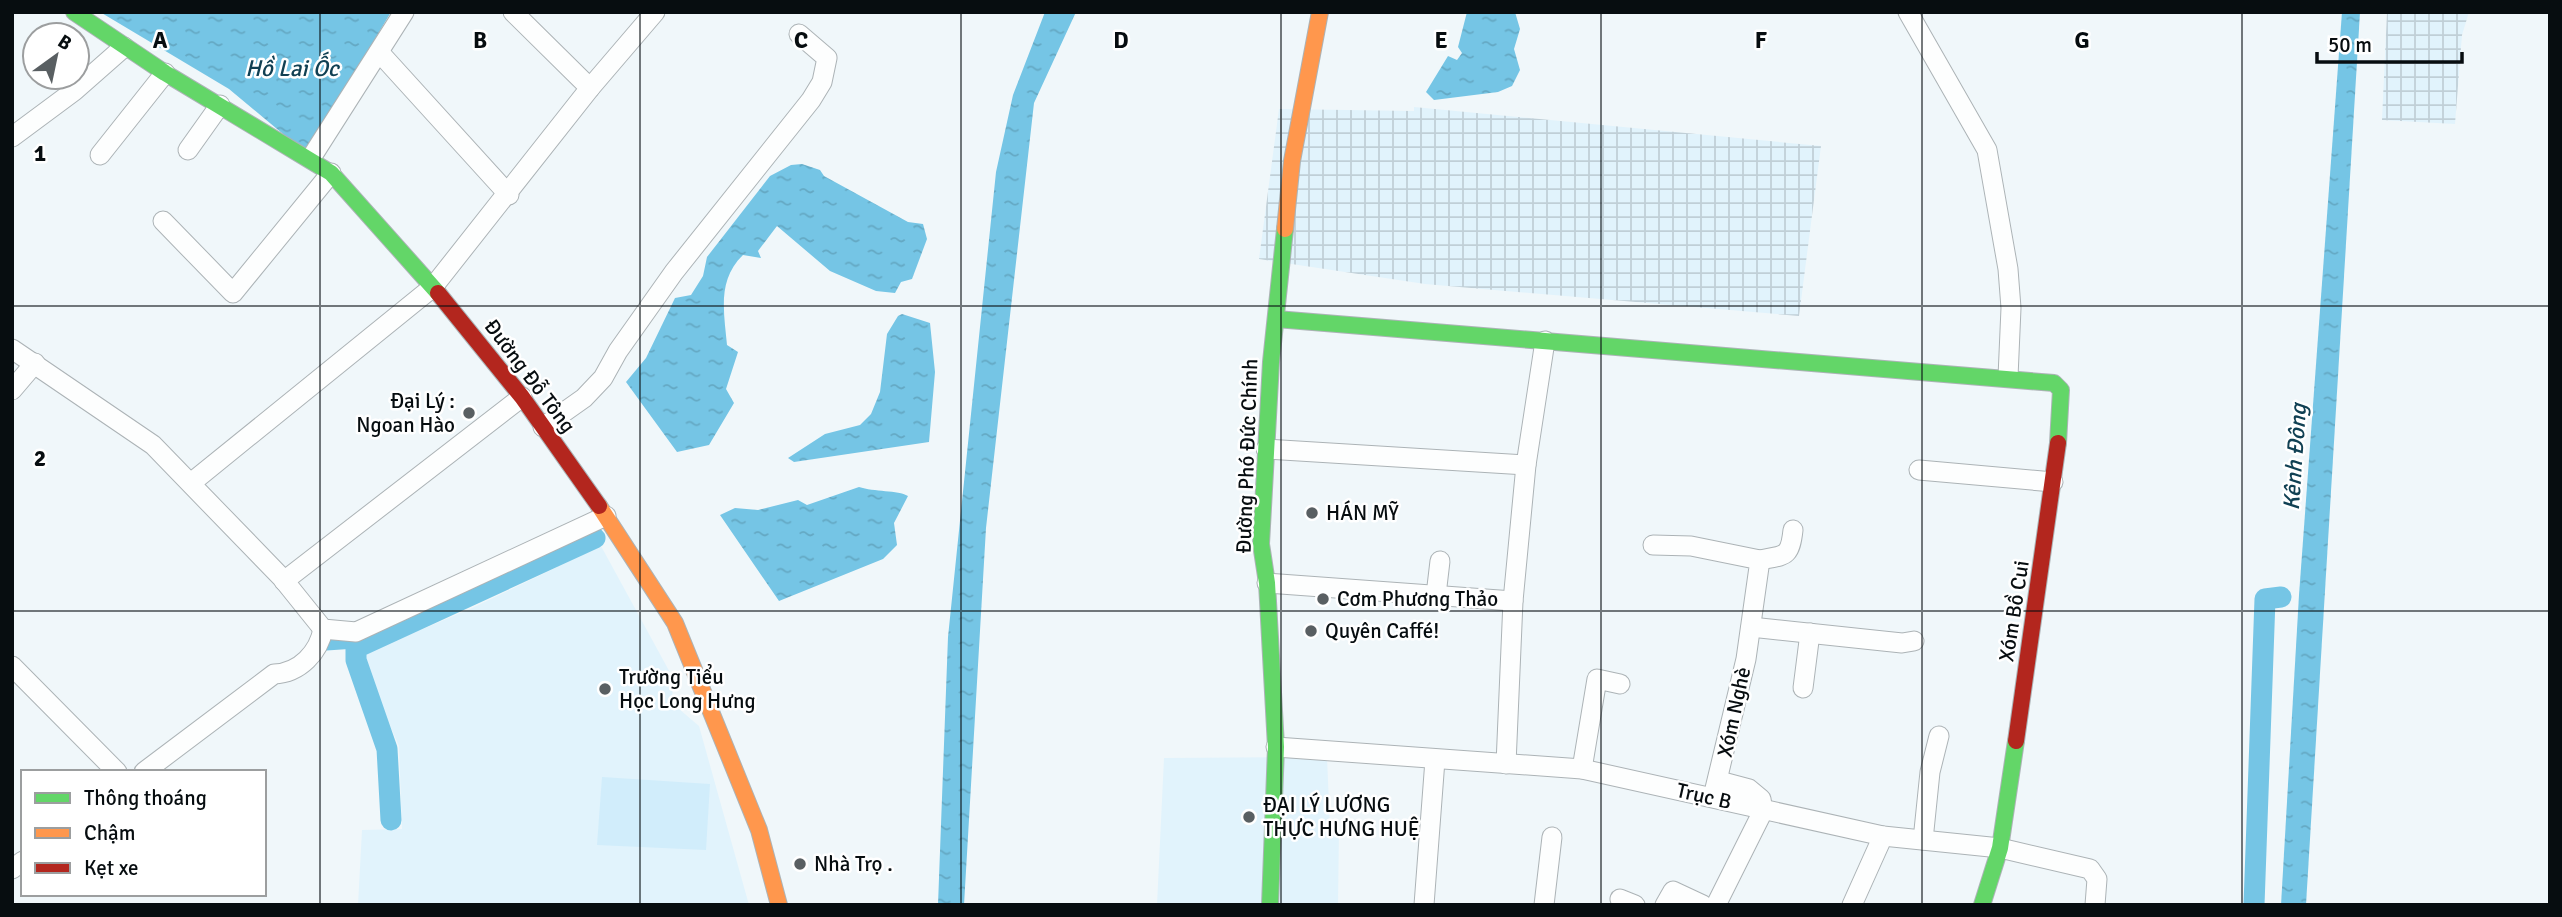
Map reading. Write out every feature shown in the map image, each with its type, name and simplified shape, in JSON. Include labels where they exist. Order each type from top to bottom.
[{"type":"main road","name":"Đường Đỗ Tông","points":[[74,12],[165,73],[311,158],[331,173],[433,287],[522,397],[606,516],[674,622],[759,830],[779,905]]},
{"type":"main road","name":"Đường Phó Đức Chính","points":[[1270,905],[1276,747],[1267,583],[1261,544],[1266,449],[1292,160],[1321,12]]},
{"type":"main road","points":[[1276,319],[2008,377]]},
{"type":"main road","name":"Xóm Bồ Cui","points":[[1982,905],[2000,848],[2062,406],[2061,390],[2054,383],[2008,377]]},
{"type":"street","points":[[311,158],[404,12]]},
{"type":"street","points":[[513,12],[590,88]]},
{"type":"street","points":[[191,483],[433,287],[509,195],[590,88],[655,12]]},
{"type":"street","points":[[1908,12],[1987,150],[2008,269],[2011,308],[2008,377]]},
{"type":"street","points":[[544,427],[584,398],[603,378],[618,351],[674,272],[811,100],[822,82],[827,58],[799,34]]},
{"type":"street","points":[[12,137],[74,91],[124,47]]},
{"type":"street","points":[[379,52],[509,195]]},
{"type":"street","points":[[100,155],[165,73]]},
{"type":"street","points":[[188,149],[220,105]]},
{"type":"street","points":[[163,221],[233,293],[331,173]]},
{"type":"street","points":[[1506,764],[1513,601],[1526,465],[1545,341]]},
{"type":"street","points":[[12,349],[153,445],[284,582],[323,629],[356,632],[606,516]]},
{"type":"street","points":[[12,390],[35,363]]},
{"type":"street","points":[[284,582],[522,397]]},
{"type":"street","points":[[1266,449],[1526,465]]},
{"type":"street","points":[[1919,470],[2053,482]]},
{"type":"street","points":[[1653,545],[1691,545],[1760,560],[1791,550],[1793,530]]},
{"type":"street","name":"Xóm Nghè","points":[[1716,789],[1751,627],[1760,560]]},
{"type":"street","points":[[1436,595],[1440,561]]},
{"type":"street","points":[[1267,583],[1513,601]]},
{"type":"street","points":[[1751,627],[1902,643],[1914,641]]},
{"type":"street","points":[[147,770],[274,674],[283,674],[311,657],[320,645],[323,629]]},
{"type":"street","points":[[1803,688],[1810,633]]},
{"type":"street","points":[[12,666],[115,770]]},
{"type":"street","points":[[1582,769],[1597,679],[1620,684]]},
{"type":"street","points":[[1923,840],[1930,772],[1939,736]]},
{"type":"street","name":"Trục B","points":[[1276,747],[1582,769],[1716,789],[1763,811],[1883,836],[2000,848],[2090,869],[2097,879],[2095,905]]},
{"type":"street","points":[[1424,905],[1435,760]]},
{"type":"street","points":[[1716,905],[1763,811]]},
{"type":"street","points":[[1852,905],[1883,836]]},
{"type":"street","points":[[1544,905],[1552,837]]},
{"type":"street","points":[[1665,905],[1672,891],[1703,905]]},
{"type":"shaded area","points":[[2387,12],[2469,12],[2462,35],[2455,124],[2382,120]]},
{"type":"shaded area","points":[[1414,107],[1821,146],[1799,316],[1425,284],[1259,259],[1279,109],[1414,111]]},
{"type":"shaded area","points":[[601,546],[673,678],[672,703],[699,726],[749,905],[358,905],[362,830],[402,829],[399,746],[359,656],[470,609]]},
{"type":"shaded area","points":[[1327,757],[1330,828],[1339,829],[1338,905],[1157,905],[1164,758]]},
{"type":"shaded area","points":[[602,777],[710,784],[706,850],[597,845]]},
{"type":"water","name":"Hồ Lai Ốc","points":[[100,12],[391,12],[307,154],[229,89]]},
{"type":"water","points":[[1045,12],[1076,12],[1034,103],[986,528],[964,905],[938,905],[948,637],[996,172],[1013,95]]},
{"type":"water","points":[[1467,12],[1515,12],[1520,29],[1514,49],[1520,70],[1512,86],[1498,92],[1434,100],[1426,92],[1448,56],[1457,60],[1462,53],[1458,47]]},
{"type":"water","points":[[2342,12],[2360,12],[2306,905],[2281,905],[2299,595]]},
{"type":"water","points":[[802,164],[820,170],[824,176],[908,222],[923,224],[927,239],[912,279],[901,282],[895,293],[876,291],[830,271],[777,226],[758,251],[761,258],[743,255],[729,275],[726,286],[724,309],[727,345],[738,352],[726,389],[734,403],[709,445],[677,452],[626,382],[646,358],[675,298],[691,295],[703,276],[707,257],[770,176],[791,165]]},
{"type":"water","points":[[902,314],[930,323],[935,372],[929,442],[794,462],[788,458],[825,434],[860,425],[871,414],[880,392],[887,334]]},
{"type":"water","points":[[859,487],[908,496],[894,523],[897,545],[883,559],[779,601],[720,515],[735,508],[758,510],[798,500],[807,505]]},
{"type":"waterway","points":[[391,820],[387,749],[356,660],[356,648],[595,538]]},
{"type":"waterway","points":[[2254,905],[2265,599],[2281,597]]},
{"type":"waterway","points":[[326,640],[370,637]]},
{"type":"traffic: fast","points":[[74,12],[165,73],[331,173],[438,293]]},
{"type":"traffic: fast","points":[[1270,905],[1276,747],[1267,583],[1261,544],[1271,362],[1285,229]]},
{"type":"traffic: fast","points":[[1276,319],[2054,383],[2061,390],[2058,443]]},
{"type":"traffic: fast","points":[[1982,905],[2000,848],[2016,741]]},
{"type":"traffic: slow","points":[[1285,229],[1292,161],[1320,12]]},
{"type":"traffic: slow","points":[[599,506],[675,623],[759,830],[779,905]]},
{"type":"traffic: jam","points":[[438,293],[522,397],[599,506]]},
{"type":"traffic: jam","points":[[2016,741],[2058,443]]},
{"type":"place","name":"Đại Lý : Ngoan Hào","points":[[469,413]]},
{"type":"place","name":"HÁN MỸ","points":[[1312,513]]},
{"type":"place","name":"Cơm Phương Thảo","points":[[1323,599]]},
{"type":"place","name":"Quyên Caffé!","points":[[1311,631]]},
{"type":"place","name":"Trường Tiểu Học Long Hưng","points":[[605,689]]},
{"type":"place","name":"ĐẠI LÝ LƯƠNG THỰC HƯNG HUỆ","points":[[1249,817]]},
{"type":"place","name":"Nhà Trọ .","points":[[800,864]]},
{"type":"water label","name":"Kênh Đông","points":[[2295,457]]}]
